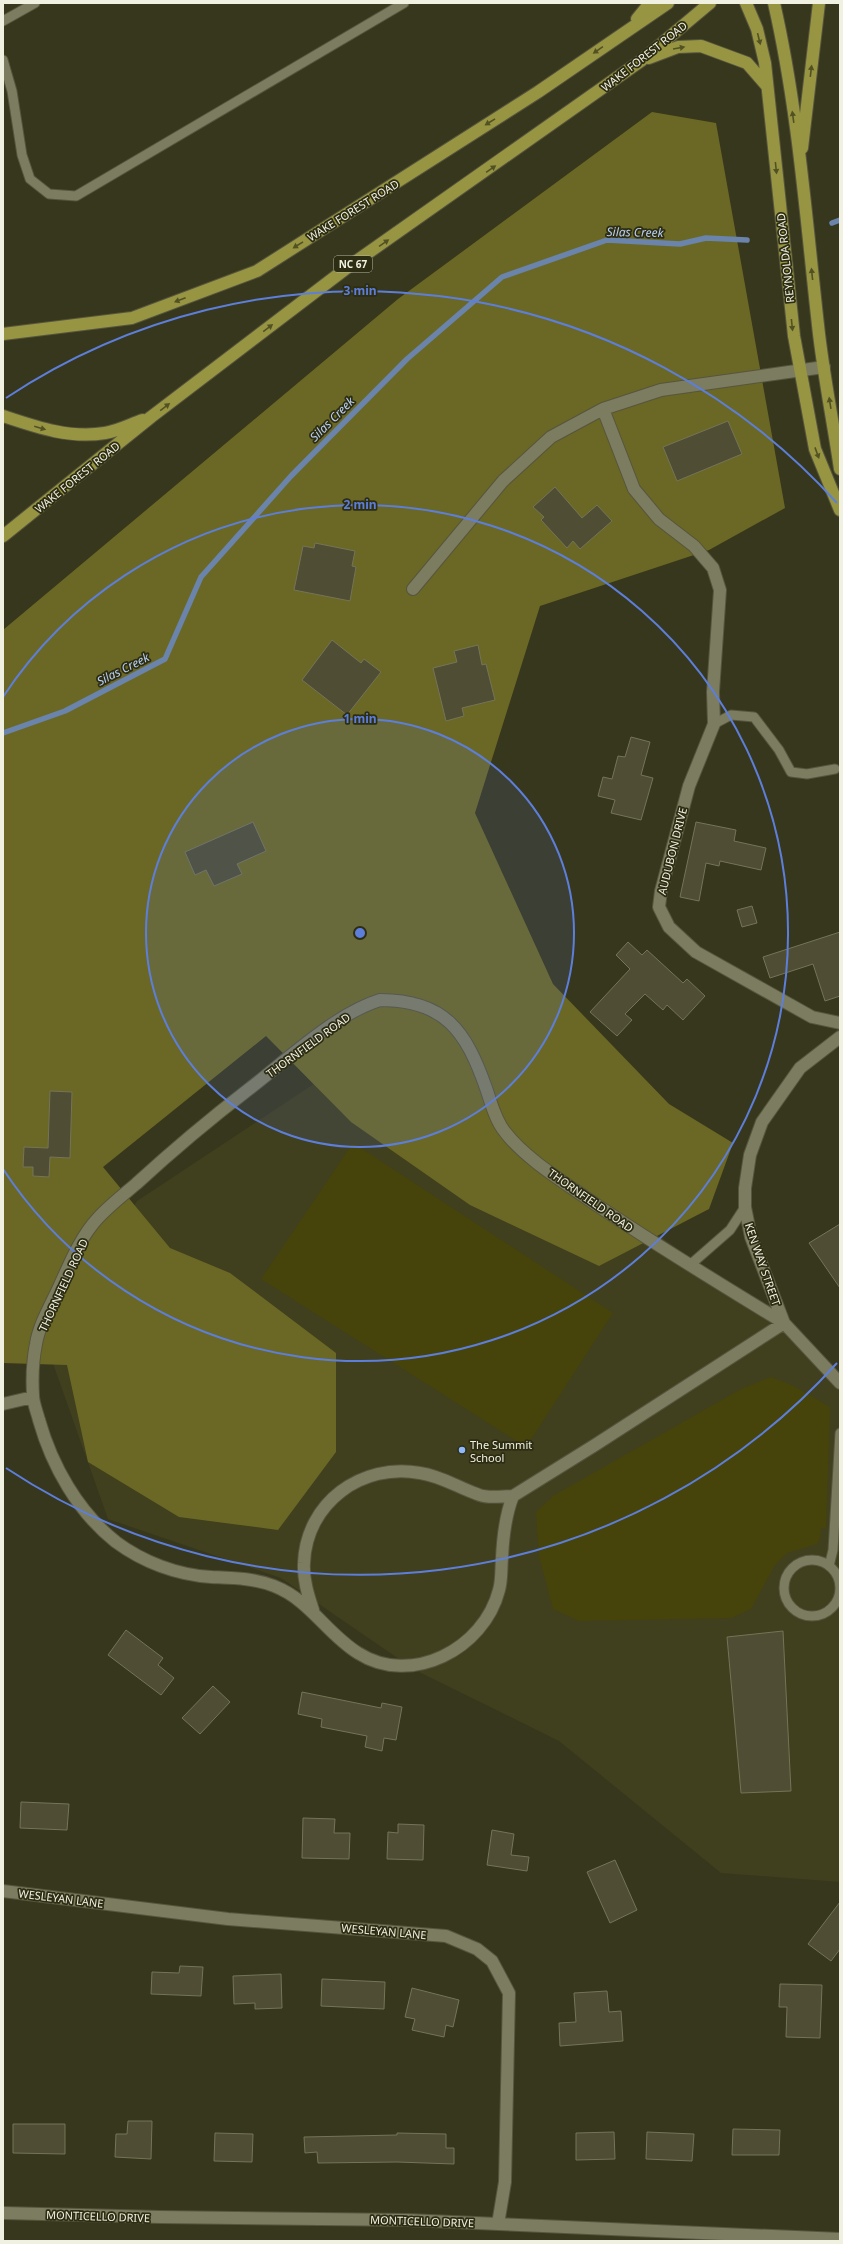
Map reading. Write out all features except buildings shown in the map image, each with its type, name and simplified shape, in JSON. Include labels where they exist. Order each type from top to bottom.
[{"type":"main road","points":[[630,27],[650,3]]},
{"type":"main road","name":"WAKE FOREST ROAD","points":[[6,333],[132,318],[257,271],[538,92],[630,27],[668,3]]},
{"type":"main road","name":"WAKE FOREST ROAD","points":[[3,536],[151,417],[348,267],[517,151],[642,60],[710,3]]},
{"type":"main road","name":"REYNOLDA ROAD","points":[[746,3],[756,29],[765,63],[794,336],[800,369],[815,449],[840,510]]},
{"type":"main road","points":[[774,3],[782,40],[800,165],[824,367],[840,469]]},
{"type":"main road","points":[[800,165],[819,3]]},
{"type":"main road","points":[[642,60],[678,47],[701,46],[747,63],[767,86]]},
{"type":"main road","name":"WAKE FOREST ROAD","points":[[3,416],[43,430],[77,435],[106,433],[151,417]]},
{"type":"street","points":[[414,589],[503,481],[551,437],[603,409],[661,390],[800,369],[824,367]]},
{"type":"street","points":[[603,409],[634,489],[659,519],[694,546],[713,568],[720,590],[713,692],[714,724]]},
{"type":"street","name":"AUDUBON DRIVE","points":[[714,724],[689,786],[661,891],[659,907],[669,927],[696,952],[812,1017],[840,1023]]},
{"type":"street","name":"THORNFIELD ROAD","points":[[513,1496],[505,1522],[500,1586],[494,1606],[474,1634],[452,1650],[428,1663],[416,1666],[377,1663],[363,1656],[340,1640],[312,1610],[297,1597],[256,1580],[207,1577],[167,1568],[144,1560],[117,1542],[98,1526],[82,1508],[56,1466],[46,1444],[33,1397],[36,1342],[65,1275],[88,1231],[98,1218],[152,1169],[227,1106],[300,1049],[331,1026],[368,1004],[380,1000],[403,1001],[430,1009],[452,1022],[467,1042],[496,1117],[504,1132],[515,1144],[560,1180],[634,1231],[784,1323]]},
{"type":"street","name":"KEN WAY STREET","points":[[839,1380],[784,1323],[756,1252],[745,1207],[746,1170],[755,1138],[762,1122],[800,1068],[840,1036]]},
{"type":"street","points":[[312,1610],[304,1574],[305,1550],[308,1537],[321,1509],[344,1489],[362,1479],[399,1471],[420,1473],[443,1479],[477,1495],[513,1496],[784,1323]]},
{"type":"street","points":[[3,1404],[33,1397]]},
{"type":"street","name":"WESLEYAN LANE","points":[[3,1891],[228,1919],[446,1936],[477,1949],[492,1961],[509,1993],[505,2182],[498,2224]]},
{"type":"street","name":"MONTICELLO DRIVE","points":[[3,2213],[498,2224],[840,2239]]},
{"type":"lane","points":[[3,21],[35,3]]},
{"type":"lane","points":[[3,60],[12,91],[22,155],[30,180],[49,194],[76,196],[404,3]]},
{"type":"lane","points":[[714,724],[732,715],[754,717],[779,750],[792,772],[807,774],[835,769]]},
{"type":"lane","points":[[690,1265],[730,1230],[745,1207]]},
{"type":"lane","points":[[829,1566],[833,1550],[840,1433]]},
{"type":"lane","points":[[804,1561],[821,1562],[829,1566],[836,1573],[839,1582],[838,1596],[831,1608],[814,1616],[796,1611],[785,1596],[784,1588],[790,1571],[804,1561]]},
{"type":"shaded area","points":[[652,112],[716,123],[785,508],[709,550],[540,606],[475,813],[553,984],[669,1104],[733,1143],[709,1209],[599,1266],[470,1205],[351,1122],[266,1036],[103,1167],[170,1248],[230,1273],[336,1353],[336,1452],[278,1530],[179,1517],[88,1462],[67,1365],[3,1363],[3,630],[398,299]]},
{"type":"shaded area","name":"The Summit School","points":[[380,1040],[784,1323],[840,1381],[840,1882],[721,1873],[559,1741],[415,1670],[281,1578],[108,1519],[50,1355],[137,1201]]},
{"type":"shaded area","points":[[353,1143],[613,1313],[526,1447],[261,1279]]},
{"type":"shaded area","points":[[771,1377],[794,1386],[830,1407],[826,1528],[821,1528],[820,1539],[817,1544],[787,1553],[775,1565],[751,1609],[731,1618],[579,1621],[553,1609],[539,1556],[536,1512],[553,1496],[741,1389]]},
{"type":"waterway","name":"Silas Creek","points":[[832,223],[840,220]]},
{"type":"waterway","name":"Silas Creek","points":[[3,733],[65,711],[165,659],[201,577],[291,476],[407,359],[502,277],[607,240],[680,244],[706,238],[747,240]]},
{"type":"place","name":"The Summit School","points":[[462,1450]]}]
